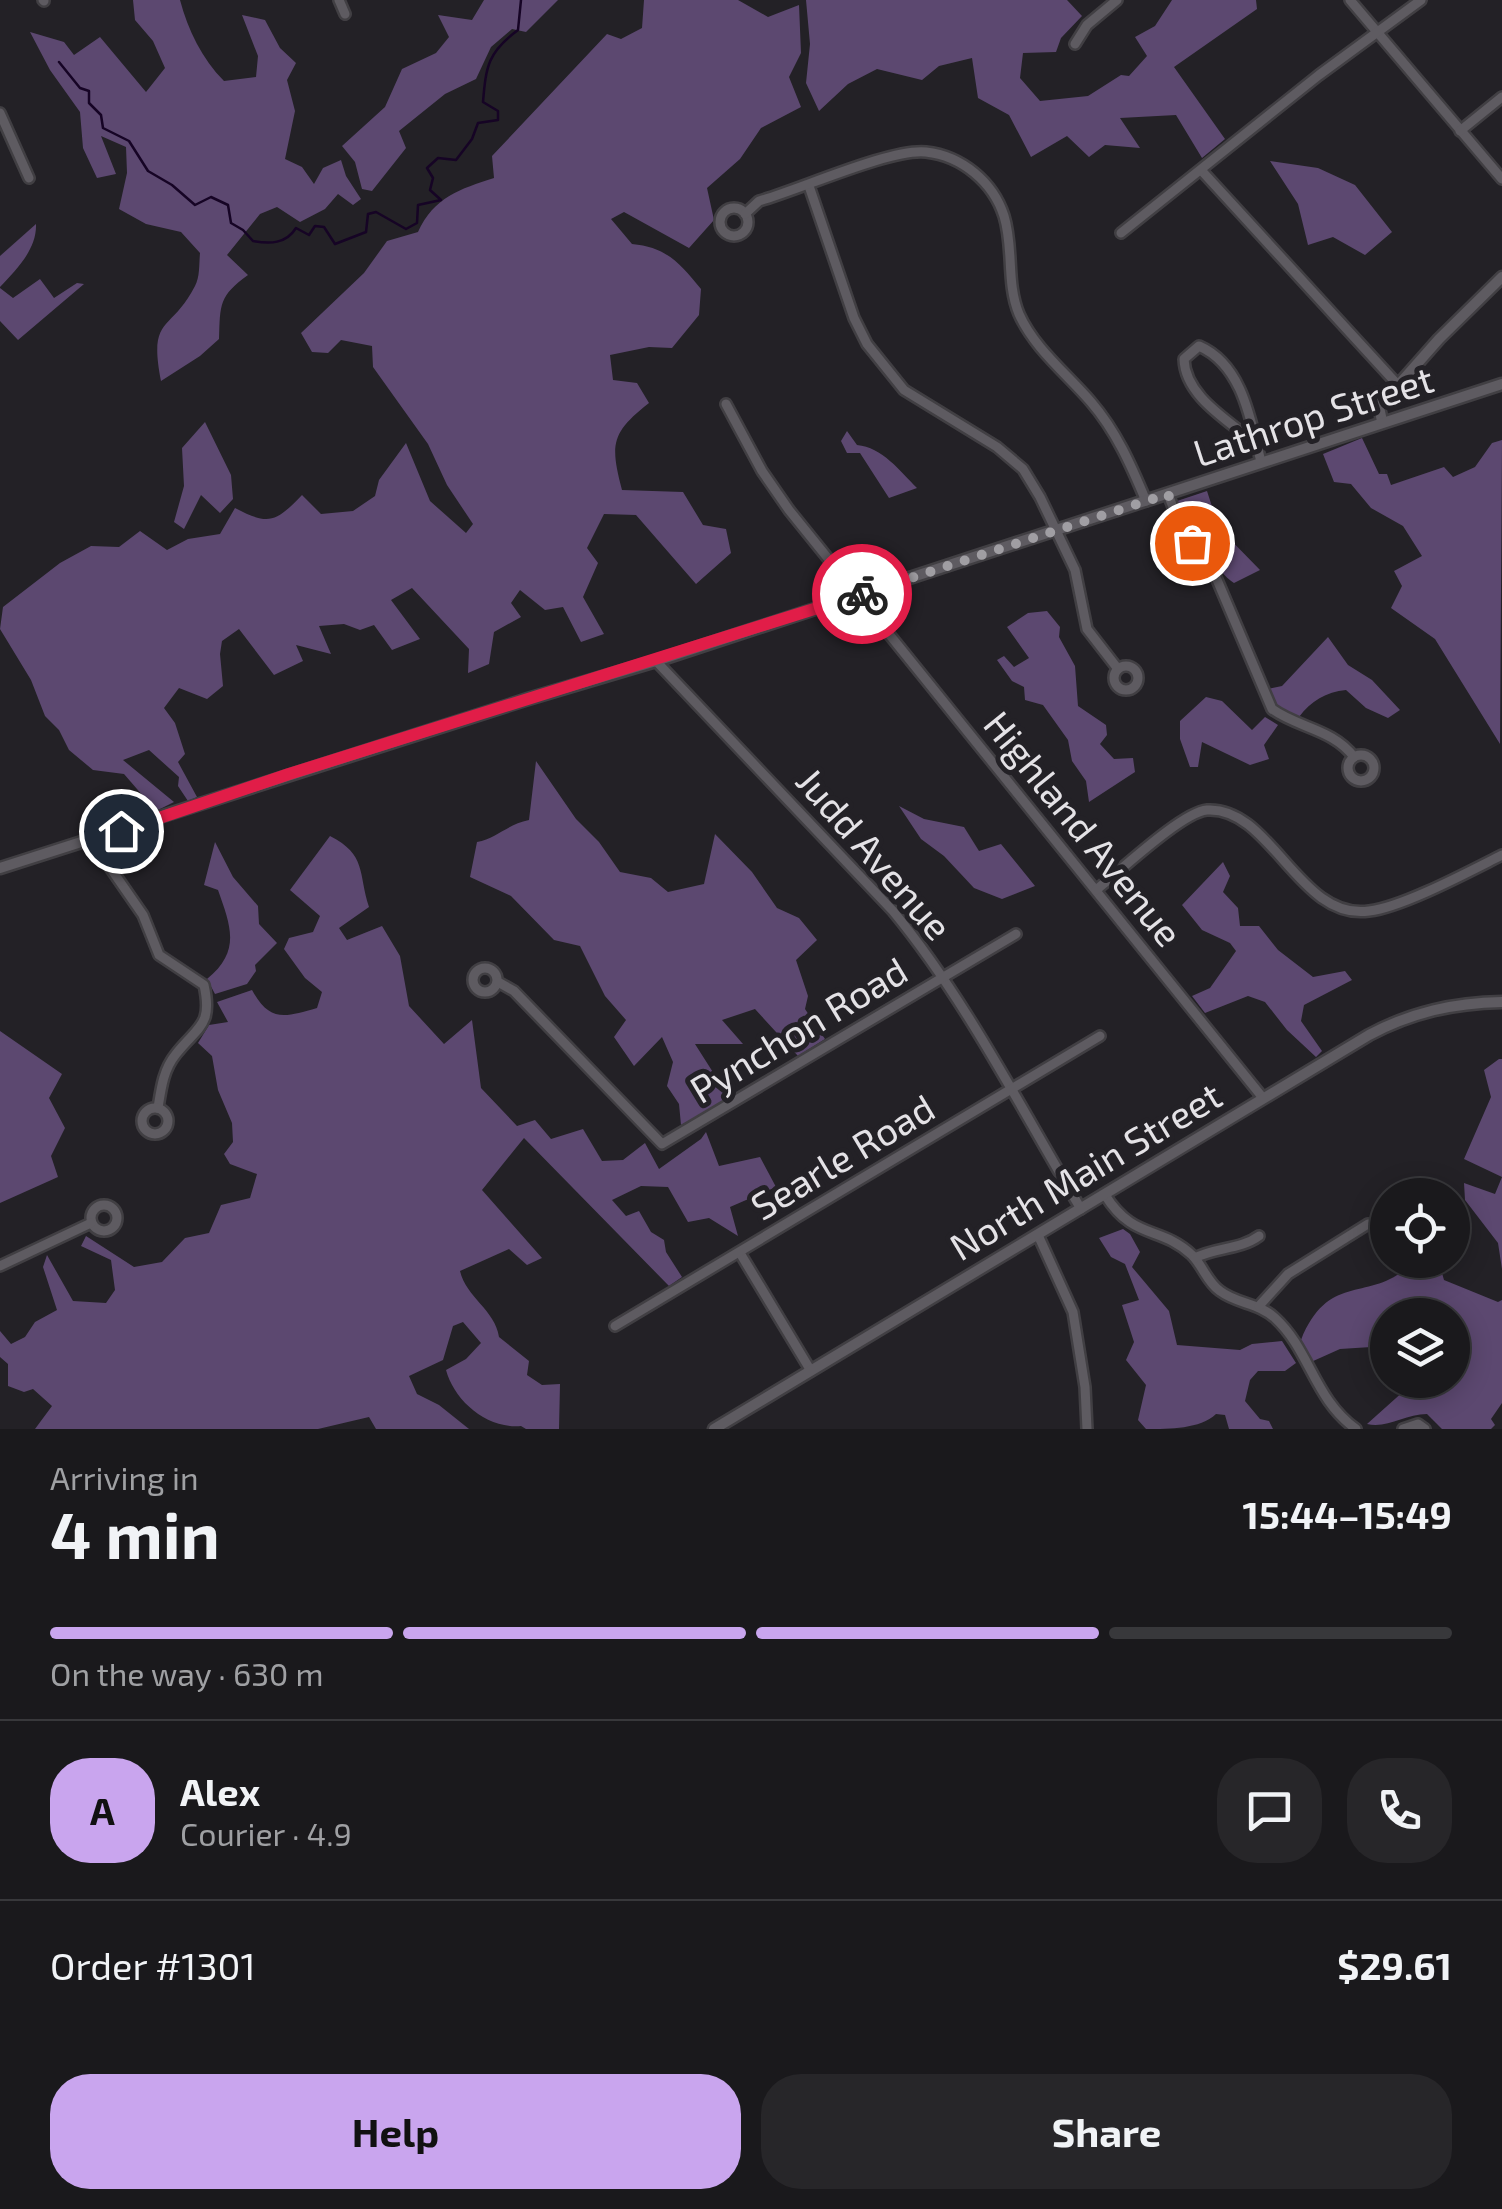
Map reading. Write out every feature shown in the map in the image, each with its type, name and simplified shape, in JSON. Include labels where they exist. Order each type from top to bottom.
[{"type":"street","points":[[338,0],[346,14]]},
{"type":"street","points":[[1074,44],[1087,25],[1117,0]]},
{"type":"street","points":[[1350,0],[1502,179]]},
{"type":"street","points":[[1121,233],[1376,31],[1422,0]]},
{"type":"street","points":[[1460,131],[1502,98]]},
{"type":"street","points":[[0,114],[29,178]]},
{"type":"street","points":[[745,214],[759,201],[876,161],[924,152],[959,162],[982,180],[1004,217],[1019,314],[1035,339],[1113,431],[1146,501]]},
{"type":"street","points":[[1201,170],[1397,384]]},
{"type":"street","points":[[809,186],[854,318],[879,362],[916,399],[1010,456],[1031,480],[1075,570],[1084,622],[1118,669]]},
{"type":"street","points":[[1382,422],[1379,407],[1397,384],[1502,277]]},
{"type":"street","points":[[1256,444],[1215,412],[1186,376],[1184,359],[1191,350],[1202,347],[1214,356],[1244,396],[1261,462]]},
{"type":"street","name":"Lathrop Street","points":[[0,868],[858,596],[1502,384]]},
{"type":"street","name":"Highland Avenue","points":[[726,404],[774,490],[1264,1098]]},
{"type":"street","points":[[1168,494],[1182,530],[1215,575],[1272,709],[1325,733],[1354,757]]},
{"type":"street","name":"Judd Avenue","points":[[656,661],[893,911],[942,978],[1081,1210]]},
{"type":"street","points":[[1096,890],[1178,824],[1208,810],[1236,818],[1326,902],[1356,912],[1385,908],[1502,855]]},
{"type":"street","points":[[91,840],[142,915],[159,956],[204,985],[209,1007],[204,1024],[176,1055],[163,1077],[158,1108]]},
{"type":"street","name":"Pynchon Road","points":[[498,982],[514,991],[662,1144],[1016,934]]},
{"type":"street","name":"North Main Street","points":[[714,1429],[1396,1020],[1442,1007],[1502,1002]]},
{"type":"street","name":"Searle Road","points":[[615,1326],[1100,1036]]},
{"type":"street","points":[[1105,1195],[1128,1224],[1170,1241],[1195,1258],[1221,1292],[1259,1306],[1287,1330],[1326,1400],[1356,1429]]},
{"type":"street","points":[[0,1266],[92,1223]]},
{"type":"street","points":[[1259,1306],[1290,1273],[1368,1224]]},
{"type":"street","points":[[1038,1235],[1074,1312],[1088,1429]]},
{"type":"street","points":[[1195,1258],[1259,1236]]},
{"type":"street","points":[[740,1253],[811,1372]]},
{"type":"street","points":[[1403,1429],[1418,1424],[1424,1429]]},
{"type":"shaded area","points":[[133,0],[180,0],[197,44],[224,81],[256,77],[258,56],[242,15],[265,20],[280,48],[296,63],[287,80],[295,111],[285,159],[302,167],[314,184],[323,168],[341,160],[361,199],[353,205],[338,194],[325,209],[300,222],[277,207],[260,214],[227,255],[248,275],[226,295],[219,339],[161,381],[157,345],[160,334],[195,286],[200,253],[181,232],[146,224],[119,209],[127,173],[126,147],[101,136],[116,174],[97,178],[83,148],[80,112],[50,70],[30,32],[64,42],[74,55],[100,37],[146,92],[165,68],[153,41],[135,20]]},
{"type":"shaded area","points":[[484,0],[558,0],[526,32],[512,29],[491,47],[476,79],[445,94],[399,131],[406,148],[372,191],[362,189],[355,162],[342,146],[385,107],[402,69],[436,53],[449,37],[438,15],[472,20]]},
{"type":"shaded area","points":[[644,0],[738,0],[768,17],[799,5],[801,53],[789,77],[801,107],[761,128],[740,159],[707,188],[714,220],[689,248],[624,212],[611,219],[632,244],[671,258],[701,289],[699,315],[672,348],[649,347],[610,355],[613,380],[637,383],[649,403],[627,423],[617,440],[616,461],[622,490],[683,492],[703,525],[726,529],[731,553],[696,584],[636,515],[604,514],[587,548],[598,563],[583,597],[604,634],[581,642],[563,607],[545,610],[520,590],[511,603],[521,617],[494,632],[489,664],[468,673],[469,649],[412,588],[391,600],[420,639],[392,650],[374,625],[360,630],[344,624],[319,626],[331,654],[296,645],[303,661],[274,675],[239,629],[222,641],[223,686],[207,699],[179,688],[164,708],[175,723],[185,754],[178,762],[197,797],[188,801],[178,786],[179,777],[149,750],[123,760],[174,802],[156,811],[124,774],[93,770],[69,750],[59,730],[45,716],[31,680],[0,629],[3,607],[60,563],[91,546],[119,547],[140,531],[167,550],[188,539],[220,534],[235,508],[256,517],[272,518],[302,495],[321,514],[353,511],[375,496],[379,480],[406,443],[430,501],[466,533],[473,524],[447,485],[428,444],[373,367],[372,346],[341,340],[328,353],[312,352],[301,333],[364,273],[387,241],[418,232],[440,202],[494,178],[492,156],[607,34],[621,39],[642,28]]},
{"type":"shaded area","points":[[806,0],[1067,0],[1082,16],[1061,38],[1056,52],[1023,53],[1020,78],[1040,101],[1088,96],[1121,75],[1129,76],[1147,56],[1135,37],[1155,26],[1172,0],[1256,0],[1257,9],[1174,67],[1225,139],[1202,158],[1176,115],[1120,118],[1140,148],[1105,145],[1089,157],[1067,136],[1031,157],[1009,115],[978,98],[972,58],[939,66],[922,80],[877,69],[848,84],[819,111],[806,83],[810,44]]},
{"type":"shaded area","points":[[1270,161],[1318,168],[1355,185],[1392,232],[1365,255],[1333,237],[1308,245],[1298,204]]},
{"type":"shaded area","points":[[36,224],[30,250],[0,287],[0,256]]},
{"type":"shaded area","points":[[40,279],[54,298],[77,283],[84,284],[18,340],[0,321],[0,288],[13,298]]},
{"type":"shaded area","points":[[205,422],[231,475],[233,499],[220,513],[201,495],[184,529],[174,522],[184,486],[182,448]]},
{"type":"shaded area","points":[[847,431],[857,445],[882,455],[917,488],[889,498],[860,453],[847,453],[841,441]]},
{"type":"shaded area","points":[[1362,438],[1379,474],[1387,474],[1391,485],[1444,467],[1453,477],[1475,467],[1492,443],[1502,440],[1500,744],[1435,639],[1391,608],[1402,586],[1394,571],[1422,556],[1403,526],[1371,508],[1351,484],[1334,482],[1323,454]]},
{"type":"shaded area","points":[[1207,491],[1219,528],[1260,570],[1234,583],[1211,558],[1177,501]]},
{"type":"shaded area","points":[[1047,611],[1060,627],[1059,637],[1075,666],[1078,706],[1106,725],[1107,735],[1100,744],[1114,759],[1133,758],[1135,772],[1089,802],[1086,781],[1072,761],[1068,740],[1043,705],[1025,700],[1024,687],[1012,681],[997,660],[1004,656],[1014,667],[1029,658],[1007,627],[1028,613]]},
{"type":"shaded area","points":[[1328,637],[1348,665],[1372,680],[1400,710],[1388,718],[1366,708],[1346,690],[1320,698],[1299,717],[1278,708],[1267,689],[1282,686]]},
{"type":"shaded area","points":[[1206,697],[1222,701],[1252,730],[1265,717],[1278,725],[1264,745],[1269,759],[1250,765],[1202,742],[1198,767],[1190,767],[1180,739],[1180,721]]},
{"type":"shaded area","points":[[536,761],[576,819],[599,842],[620,872],[651,878],[668,892],[704,884],[715,834],[752,872],[777,908],[799,918],[817,940],[796,960],[808,996],[805,1009],[825,1039],[798,1056],[755,1009],[722,1020],[743,1044],[695,1044],[730,1099],[681,1125],[679,1104],[667,1086],[673,1062],[662,1037],[634,1066],[614,1037],[626,1020],[605,996],[580,946],[554,940],[511,896],[470,877],[477,842],[529,820]]},
{"type":"shaded area","points":[[899,806],[924,819],[964,827],[979,851],[1001,844],[1035,886],[1002,899],[974,888],[944,856],[921,839]]},
{"type":"shaded area","points":[[330,836],[356,858],[369,907],[339,928],[347,940],[382,926],[400,956],[409,1006],[444,1044],[472,1020],[481,1088],[517,1126],[535,1120],[551,1139],[583,1129],[602,1161],[623,1160],[645,1143],[659,1169],[706,1132],[719,1166],[760,1157],[776,1187],[730,1207],[738,1236],[709,1218],[688,1222],[668,1187],[641,1186],[612,1200],[626,1216],[639,1211],[651,1232],[664,1240],[666,1252],[682,1277],[669,1286],[524,1138],[482,1190],[542,1258],[527,1265],[509,1249],[460,1271],[492,1319],[499,1337],[529,1361],[527,1375],[542,1385],[560,1384],[559,1429],[526,1429],[496,1423],[464,1402],[446,1370],[466,1359],[481,1343],[463,1322],[453,1326],[443,1360],[409,1376],[417,1394],[439,1405],[469,1429],[376,1429],[369,1417],[318,1429],[35,1429],[52,1406],[33,1389],[24,1392],[8,1386],[8,1364],[0,1357],[0,1331],[11,1344],[25,1337],[35,1322],[57,1310],[43,1267],[47,1255],[73,1301],[106,1303],[115,1290],[111,1260],[81,1246],[86,1236],[134,1267],[162,1262],[185,1238],[209,1233],[221,1205],[250,1198],[257,1174],[230,1164],[224,1154],[233,1142],[232,1123],[218,1090],[212,1056],[198,1043],[209,1025],[228,1022],[217,1002],[252,990],[265,1008],[279,1015],[317,1008],[322,992],[305,978],[284,949],[289,938],[313,932],[320,916],[290,890]]},
{"type":"shaded area","points":[[215,842],[233,877],[258,906],[259,924],[277,943],[255,965],[256,971],[247,984],[215,994],[207,979],[225,958],[230,938],[218,890],[204,885]]},
{"type":"shaded area","points":[[1223,862],[1230,876],[1223,892],[1238,908],[1240,926],[1259,926],[1278,950],[1313,977],[1345,971],[1352,980],[1304,1005],[1301,1021],[1322,1051],[1316,1057],[1265,1002],[1248,996],[1205,1013],[1192,996],[1210,988],[1236,951],[1230,943],[1202,930],[1182,905]]},
{"type":"shaded area","points":[[0,1031],[62,1074],[49,1098],[65,1128],[51,1156],[58,1177],[0,1203]]},
{"type":"shaded area","points":[[1499,1059],[1502,1177],[1464,1159],[1491,1097],[1484,1070]]},
{"type":"shaded area","points":[[1502,1177],[1502,1269],[1498,1243],[1470,1207],[1470,1185],[1495,1194]]},
{"type":"shaded area","points":[[1123,1229],[1140,1252],[1132,1267],[1169,1311],[1177,1345],[1240,1350],[1252,1344],[1282,1341],[1296,1363],[1285,1371],[1258,1371],[1250,1380],[1245,1401],[1273,1429],[1229,1429],[1225,1415],[1216,1414],[1202,1423],[1174,1428],[1146,1429],[1138,1420],[1146,1385],[1126,1360],[1134,1342],[1122,1305],[1139,1300],[1125,1264],[1111,1257],[1099,1238]]},
{"type":"shaded area","points":[[1392,1278],[1443,1278],[1498,1302],[1502,1300],[1502,1403],[1491,1419],[1495,1425],[1491,1429],[1442,1429],[1427,1414],[1382,1425],[1367,1424],[1396,1398],[1470,1398],[1470,1298],[1370,1298],[1370,1347],[1340,1349],[1311,1362],[1301,1340],[1324,1305],[1337,1296]]},
{"type":"waterway","points":[[59,62],[80,88],[89,91],[89,103],[101,115],[103,128],[129,141],[148,171],[195,205],[211,197],[228,205],[231,223],[253,241],[277,242],[296,228],[309,235],[315,226],[324,227],[335,244],[366,232],[368,214],[376,212],[406,229],[417,223],[418,205],[441,200],[430,190],[433,178],[427,168],[438,158],[456,160],[472,139],[478,123],[498,120],[498,111],[483,102],[486,79],[490,61],[500,45],[518,30],[521,0]]},
{"type":"way so far","points":[[862,594],[1168,494],[1182,530],[1192,543]]},
{"type":"route","points":[[121,831],[289,774],[862,594]]}]
